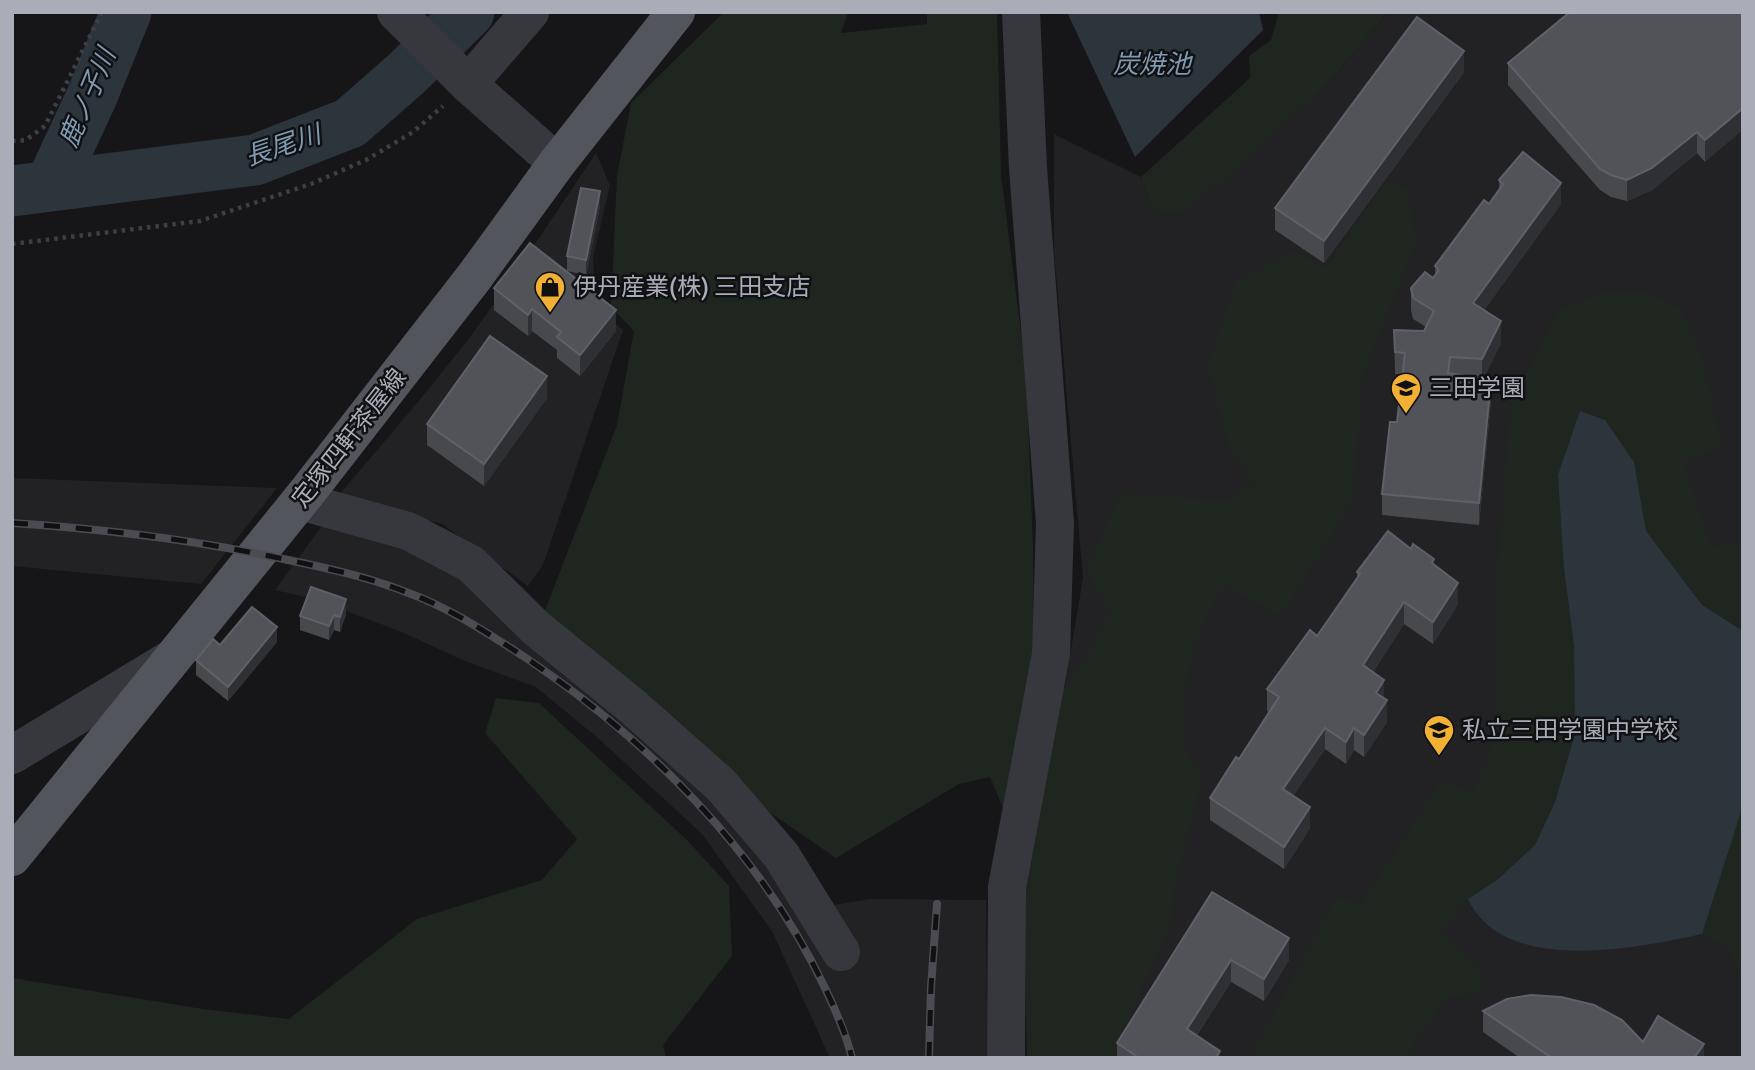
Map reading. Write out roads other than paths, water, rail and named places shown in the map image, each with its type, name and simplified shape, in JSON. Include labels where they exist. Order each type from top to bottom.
[{"type":"main road","name":"定塚四軒茶屋線","points":[[12,857],[300,501],[676,12]]},
{"type":"street","points":[[468,83],[530,12]]},
{"type":"street","points":[[1006,1058],[1007,887],[1051,654],[1055,523],[1028,168],[1021,12]]},
{"type":"street","points":[[398,14],[468,83],[558,163]]},
{"type":"street","points":[[300,501],[408,531],[471,564],[536,628],[632,706],[721,785],[781,855],[841,952]]},
{"type":"street","points":[[12,755],[172,658]]},
{"type":"water","name":"炭焼池","points":[[1067,12],[1259,12],[1263,30],[1135,157]]},
{"type":"water","points":[[1580,411],[1605,420],[1634,462],[1646,531],[1702,605],[1743,631],[1743,797],[1739,818],[1702,934],[1643,945],[1574,951],[1541,948],[1511,939],[1486,923],[1468,899],[1497,880],[1535,845],[1555,802],[1575,734],[1574,646],[1564,568],[1558,475]]},
{"type":"waterway","name":"鹿ノ子川","points":[[51,184],[92,96],[126,12]]},
{"type":"waterway","name":"長尾川","points":[[12,191],[255,160],[350,123],[406,74],[469,12]]},
{"type":"railway","points":[[12,523],[82,528],[185,541],[332,570],[422,598],[495,638],[614,724],[696,802],[734,845],[799,938],[833,1005],[852,1058]]},
{"type":"railway","points":[[929,1058],[937,904]]},
{"type":"place","name":"伊丹産業(株) 三田支店","points":[[550,314]]},
{"type":"place","name":"三田学園","points":[[1406,415]]},
{"type":"place","name":"私立三田学園中学校","points":[[1439,757]]}]
